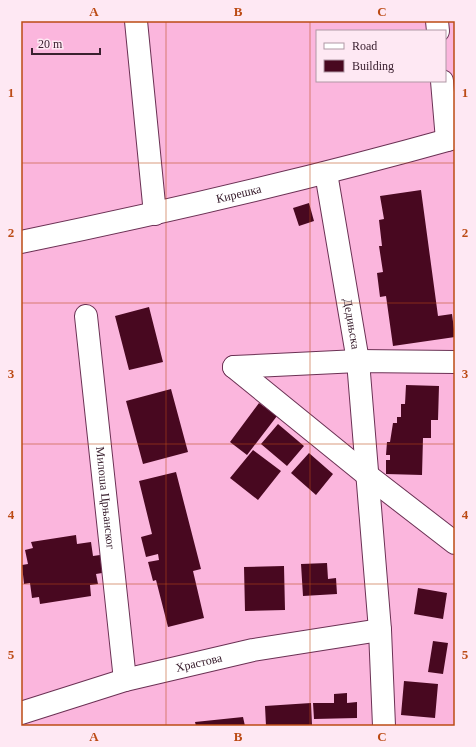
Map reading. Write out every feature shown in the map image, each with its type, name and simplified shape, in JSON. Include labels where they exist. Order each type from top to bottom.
[{"type":"street","points":[[136,21],[155,214]]},
{"type":"street","points":[[442,82],[451,139]]},
{"type":"street","name":"Кирешка","points":[[21,242],[155,214],[326,173],[451,139]]},
{"type":"street","name":"Дедињска","points":[[326,173],[358,361],[367,475]]},
{"type":"street","name":"Милоша Црњанског","points":[[86,316],[125,680]]},
{"type":"street","points":[[455,362],[358,361],[234,367],[367,475],[455,543]]},
{"type":"street","points":[[367,475],[380,630],[384,726]]},
{"type":"street","name":"Храстова","points":[[21,713],[125,680],[253,650],[380,630]]},
{"type":"building","points":[[421,190],[438,316],[452,314],[455,337],[393,346],[386,296],[380,297],[377,273],[383,272],[379,246],[382,246],[379,220],[384,219],[380,196]]},
{"type":"building","points":[[309,203],[314,221],[299,226],[293,208]]},
{"type":"building","points":[[149,307],[163,362],[129,370],[115,316]]},
{"type":"building","points":[[406,385],[439,386],[438,420],[431,420],[431,438],[423,438],[422,475],[386,474],[386,460],[390,460],[390,455],[386,455],[387,442],[390,442],[393,423],[397,423],[397,417],[401,417],[401,404],[405,404]]},
{"type":"building","points":[[171,389],[188,452],[143,464],[126,401]]},
{"type":"building","points":[[259,403],[277,416],[247,455],[230,442]]},
{"type":"building","points":[[278,424],[304,446],[287,466],[261,444]]},
{"type":"building","points":[[253,450],[281,471],[258,500],[230,478]]},
{"type":"building","points":[[309,453],[333,474],[316,495],[291,473]]},
{"type":"building","points":[[176,472],[201,569],[193,571],[204,618],[168,627],[156,580],[153,581],[148,562],[159,560],[158,554],[146,557],[141,537],[152,534],[139,481]]},
{"type":"building","points":[[76,535],[77,544],[91,542],[93,556],[100,555],[102,573],[96,574],[98,584],[90,585],[91,596],[40,604],[39,597],[32,598],[30,583],[24,584],[22,565],[28,564],[25,550],[33,548],[31,542]]},
{"type":"building","points":[[327,563],[328,579],[336,578],[337,594],[303,596],[301,564]]},
{"type":"building","points":[[284,566],[285,610],[245,611],[244,567]]},
{"type":"building","points":[[418,588],[447,593],[443,619],[414,614]]},
{"type":"building","points":[[433,641],[448,643],[443,674],[428,672]]},
{"type":"building","points":[[404,681],[438,684],[435,718],[401,715]]},
{"type":"building","points":[[347,693],[347,703],[357,702],[357,718],[314,719],[313,703],[334,703],[334,694]]},
{"type":"building","points":[[311,703],[312,726],[266,726],[265,706]]},
{"type":"building","points":[[243,717],[245,726],[196,726],[195,722]]}]
